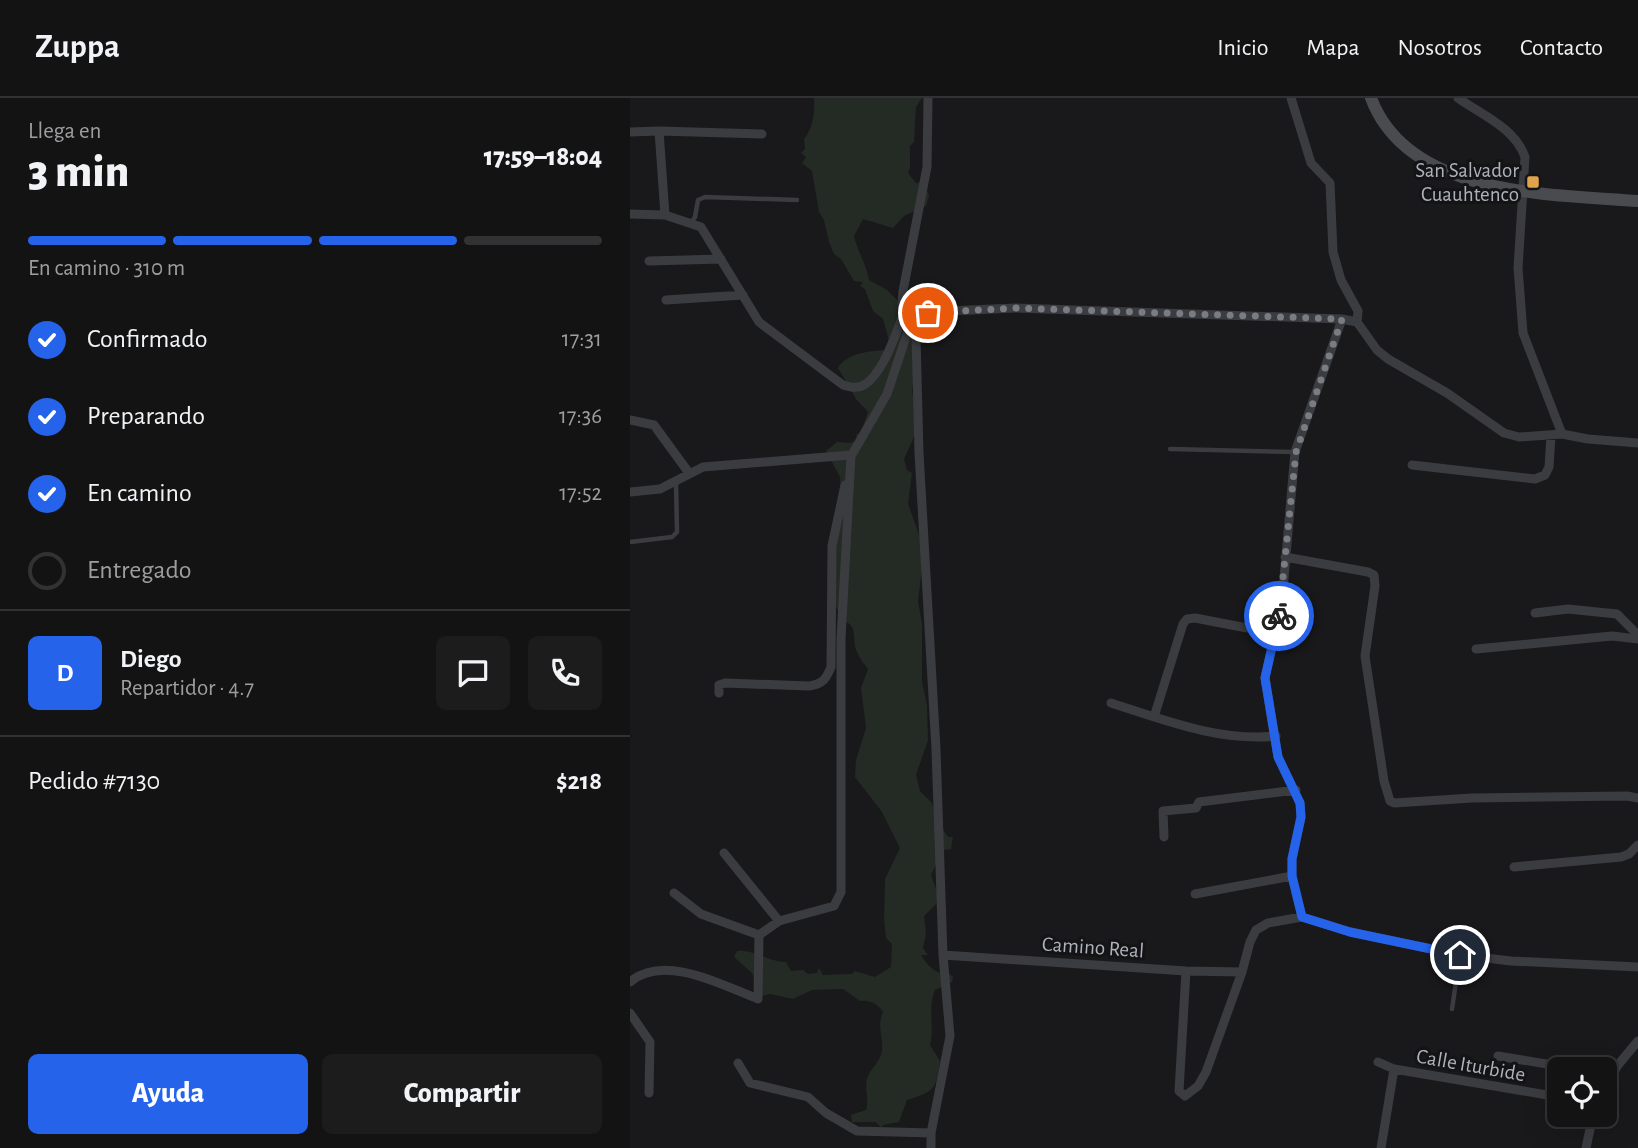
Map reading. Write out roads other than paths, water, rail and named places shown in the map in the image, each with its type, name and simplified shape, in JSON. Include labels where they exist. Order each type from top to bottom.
[{"type":"main road","points":[[1371,98],[1376,110],[1394,134],[1410,150],[1443,171],[1523,192],[1638,201]]},
{"type":"street","points":[[719,693],[719,685],[725,683],[809,686],[821,684],[827,678],[831,667],[832,546],[851,455],[887,394],[909,313],[903,291],[927,167],[928,98]]},
{"type":"street","points":[[1291,98],[1311,163],[1330,183],[1333,252],[1346,291],[1359,311],[1357,322]]},
{"type":"street","points":[[1458,98],[1508,131],[1521,144],[1525,157],[1518,268],[1522,333],[1562,434]]},
{"type":"street","points":[[659,131],[665,215]]},
{"type":"street","points":[[630,132],[762,134]]},
{"type":"street","points":[[630,214],[665,215],[701,227],[759,322],[843,385],[854,388],[864,385],[884,360],[909,313]]},
{"type":"street","points":[[649,261],[721,259]]},
{"type":"street","points":[[666,300],[743,295]]},
{"type":"street","points":[[909,313],[1015,308],[1342,319],[1357,322],[1377,350],[1388,359],[1447,393],[1504,433],[1519,437],[1562,434],[1638,443]]},
{"type":"street","points":[[928,313],[919,325],[916,336],[919,453],[936,749],[943,956],[950,1036],[931,1133],[931,1148]]},
{"type":"street","points":[[1302,917],[1292,876],[1292,859],[1301,817],[1296,790],[1278,757],[1265,678],[1277,627],[1296,452],[1342,319]]},
{"type":"street","points":[[630,420],[654,425],[689,473]]},
{"type":"street","points":[[1412,465],[1535,479],[1545,475],[1549,467],[1551,436]]},
{"type":"street","points":[[630,492],[660,489],[703,467],[851,455]]},
{"type":"street","points":[[759,935],[779,921],[834,906],[841,892],[841,639],[851,455]]},
{"type":"street","points":[[1285,557],[1374,575],[1376,586],[1365,656],[1384,780],[1390,801],[1638,798]]},
{"type":"street","points":[[1535,613],[1568,609],[1617,614],[1638,637]]},
{"type":"street","points":[[1154,717],[1183,624],[1188,619],[1247,628],[1277,627]]},
{"type":"street","points":[[1476,649],[1612,636],[1638,637]]},
{"type":"street","points":[[1111,703],[1237,738],[1276,736]]},
{"type":"street","points":[[1164,836],[1163,811],[1196,808],[1199,802],[1296,790]]},
{"type":"street","points":[[1514,867],[1621,857],[1629,854],[1638,845]]},
{"type":"street","points":[[724,853],[779,921]]},
{"type":"street","points":[[1195,894],[1292,876]]},
{"type":"street","points":[[674,893],[701,914],[759,935]]},
{"type":"street","points":[[1186,971],[1179,1090],[1185,1096],[1198,1086],[1206,1072],[1250,942],[1256,930],[1268,923],[1302,917],[1350,932],[1460,955],[1511,961],[1638,967]]},
{"type":"street","points":[[630,982],[641,973],[684,971],[758,999],[759,935]]},
{"type":"street","name":"Camino Real","points":[[943,956],[1242,972]]},
{"type":"street","points":[[630,1013],[650,1042],[649,1093]]},
{"type":"street","points":[[1617,1068],[1638,1041]]},
{"type":"street","points":[[1498,1056],[1547,1064]]},
{"type":"street","name":"Calle Iturbide","points":[[1378,1062],[1394,1069],[1547,1095]]},
{"type":"street","points":[[738,1063],[750,1083],[808,1097],[826,1113],[857,1131],[931,1133]]},
{"type":"street","points":[[1381,1148],[1394,1069]]},
{"type":"street","points":[[1586,1148],[1590,1127]]},
{"type":"lane","points":[[691,223],[698,200],[705,197],[797,200]]},
{"type":"lane","points":[[1170,449],[1296,452]]},
{"type":"lane","points":[[630,541],[671,537],[677,532],[676,482]]},
{"type":"lane","points":[[1452,1009],[1460,955]]},
{"type":"place","name":"San Salvador Cuauhtenco","points":[[1533,182]]}]
